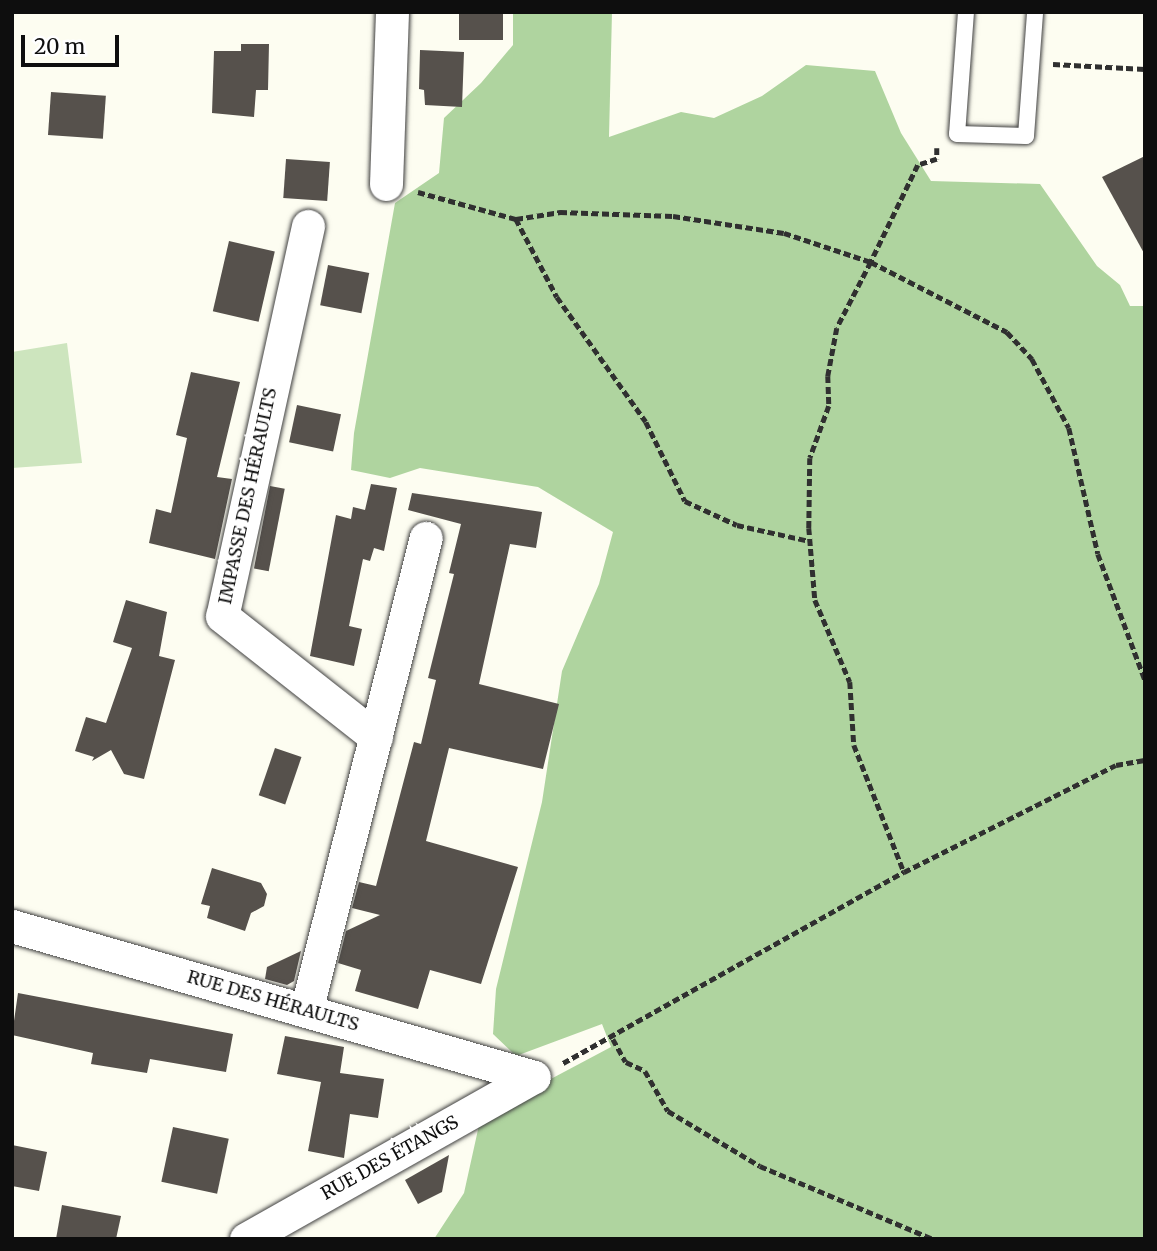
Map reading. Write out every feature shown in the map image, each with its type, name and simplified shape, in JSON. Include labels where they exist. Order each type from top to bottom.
[{"type":"street","points":[[386,184],[392,12]]},
{"type":"street","name":"IMPASSE DES HÉRAULTS","points":[[307,226],[222,616],[376,737]]},
{"type":"street","points":[[306,1011],[426,538]]},
{"type":"street","name":"RUE DES HÉRAULTS","points":[[12,926],[534,1077]]},
{"type":"street","name":"RUE DES ÉTANGS","points":[[246,1239],[534,1077]]},
{"type":"lane","points":[[966,12],[957,134],[1026,136],[1035,12]]},
{"type":"path","points":[[1031,62],[1145,69]]},
{"type":"path","points":[[904,872],[855,745],[850,682],[815,600],[810,541],[810,458],[829,406],[828,376],[837,328],[918,166],[937,159]]},
{"type":"path","points":[[386,184],[516,219],[560,212],[673,216],[784,233],[871,262],[1007,332],[1032,359],[1069,428],[1098,554],[1145,680]]},
{"type":"path","points":[[516,219],[557,297],[646,422],[685,501],[737,525],[810,541]]},
{"type":"path","points":[[534,1077],[613,1039],[904,872],[1116,765],[1145,760]]},
{"type":"path","points":[[613,1039],[626,1062],[645,1071],[668,1111],[760,1166],[933,1239]]},
{"type":"green space","points":[[513,12],[612,12],[609,137],[681,112],[714,118],[762,96],[806,65],[875,71],[901,133],[931,181],[1040,184],[1097,266],[1120,285],[1130,306],[1145,306],[1145,1239],[434,1239],[464,1193],[481,1116],[611,1047],[602,1024],[516,1056],[493,1034],[496,989],[542,802],[562,671],[599,584],[613,532],[538,487],[420,468],[390,478],[351,470],[354,433],[395,203],[439,173],[444,118],[481,83],[513,45]]},
{"type":"green space","points":[[67,343],[82,463],[12,468],[12,352]]},
{"type":"building","points":[[459,12],[503,12],[503,40],[459,40]]},
{"type":"building","points":[[241,44],[269,44],[268,90],[256,90],[254,117],[212,113],[214,51],[241,51]]},
{"type":"building","points":[[420,50],[464,52],[462,107],[425,105],[424,90],[419,89]]},
{"type":"building","points":[[51,92],[106,96],[103,139],[48,135]]},
{"type":"building","points":[[1145,156],[1145,255],[1102,177]]},
{"type":"building","points":[[286,159],[330,162],[327,201],[283,198]]},
{"type":"building","points":[[229,241],[275,252],[259,322],[213,311]]},
{"type":"building","points":[[328,265],[369,273],[361,313],[320,305]]},
{"type":"building","points":[[191,372],[240,382],[217,477],[232,479],[215,559],[149,543],[156,509],[171,513],[187,438],[176,435]]},
{"type":"building","points":[[297,405],[341,414],[333,452],[289,442]]},
{"type":"building","points":[[371,484],[397,488],[384,551],[374,548],[370,561],[363,559],[349,626],[362,629],[354,666],[310,656],[336,515],[351,519],[353,507],[365,510]]},
{"type":"building","points":[[270,486],[285,489],[269,571],[254,568]]},
{"type":"building","points":[[412,493],[542,512],[536,548],[510,544],[479,684],[559,704],[543,769],[449,748],[426,841],[518,867],[481,984],[430,970],[418,1009],[355,991],[361,970],[338,963],[346,931],[380,915],[352,908],[359,882],[376,886],[414,742],[421,744],[436,680],[428,678],[454,574],[449,573],[461,524],[408,510]]},
{"type":"building","points":[[126,600],[167,612],[159,656],[175,660],[144,779],[124,774],[111,750],[92,761],[94,757],[75,751],[86,717],[106,723],[132,648],[113,642]]},
{"type":"building","points":[[275,748],[301,757],[285,804],[259,795]]},
{"type":"building","points":[[212,868],[261,883],[267,894],[264,906],[251,913],[245,931],[207,918],[210,906],[201,904]]},
{"type":"building","points":[[301,951],[294,981],[287,985],[265,979],[267,967]]},
{"type":"building","points":[[18,993],[233,1034],[226,1072],[150,1059],[147,1073],[91,1064],[93,1053],[12,1035]]},
{"type":"building","points":[[285,1036],[344,1047],[340,1073],[384,1079],[378,1118],[350,1114],[344,1158],[308,1151],[321,1082],[277,1074]]},
{"type":"building","points":[[173,1127],[229,1139],[217,1194],[161,1182]]},
{"type":"building","points":[[12,1145],[47,1152],[39,1191],[12,1186]]},
{"type":"building","points":[[449,1155],[442,1192],[418,1204],[405,1180]]},
{"type":"building","points":[[62,1205],[121,1216],[116,1239],[56,1239]]}]
